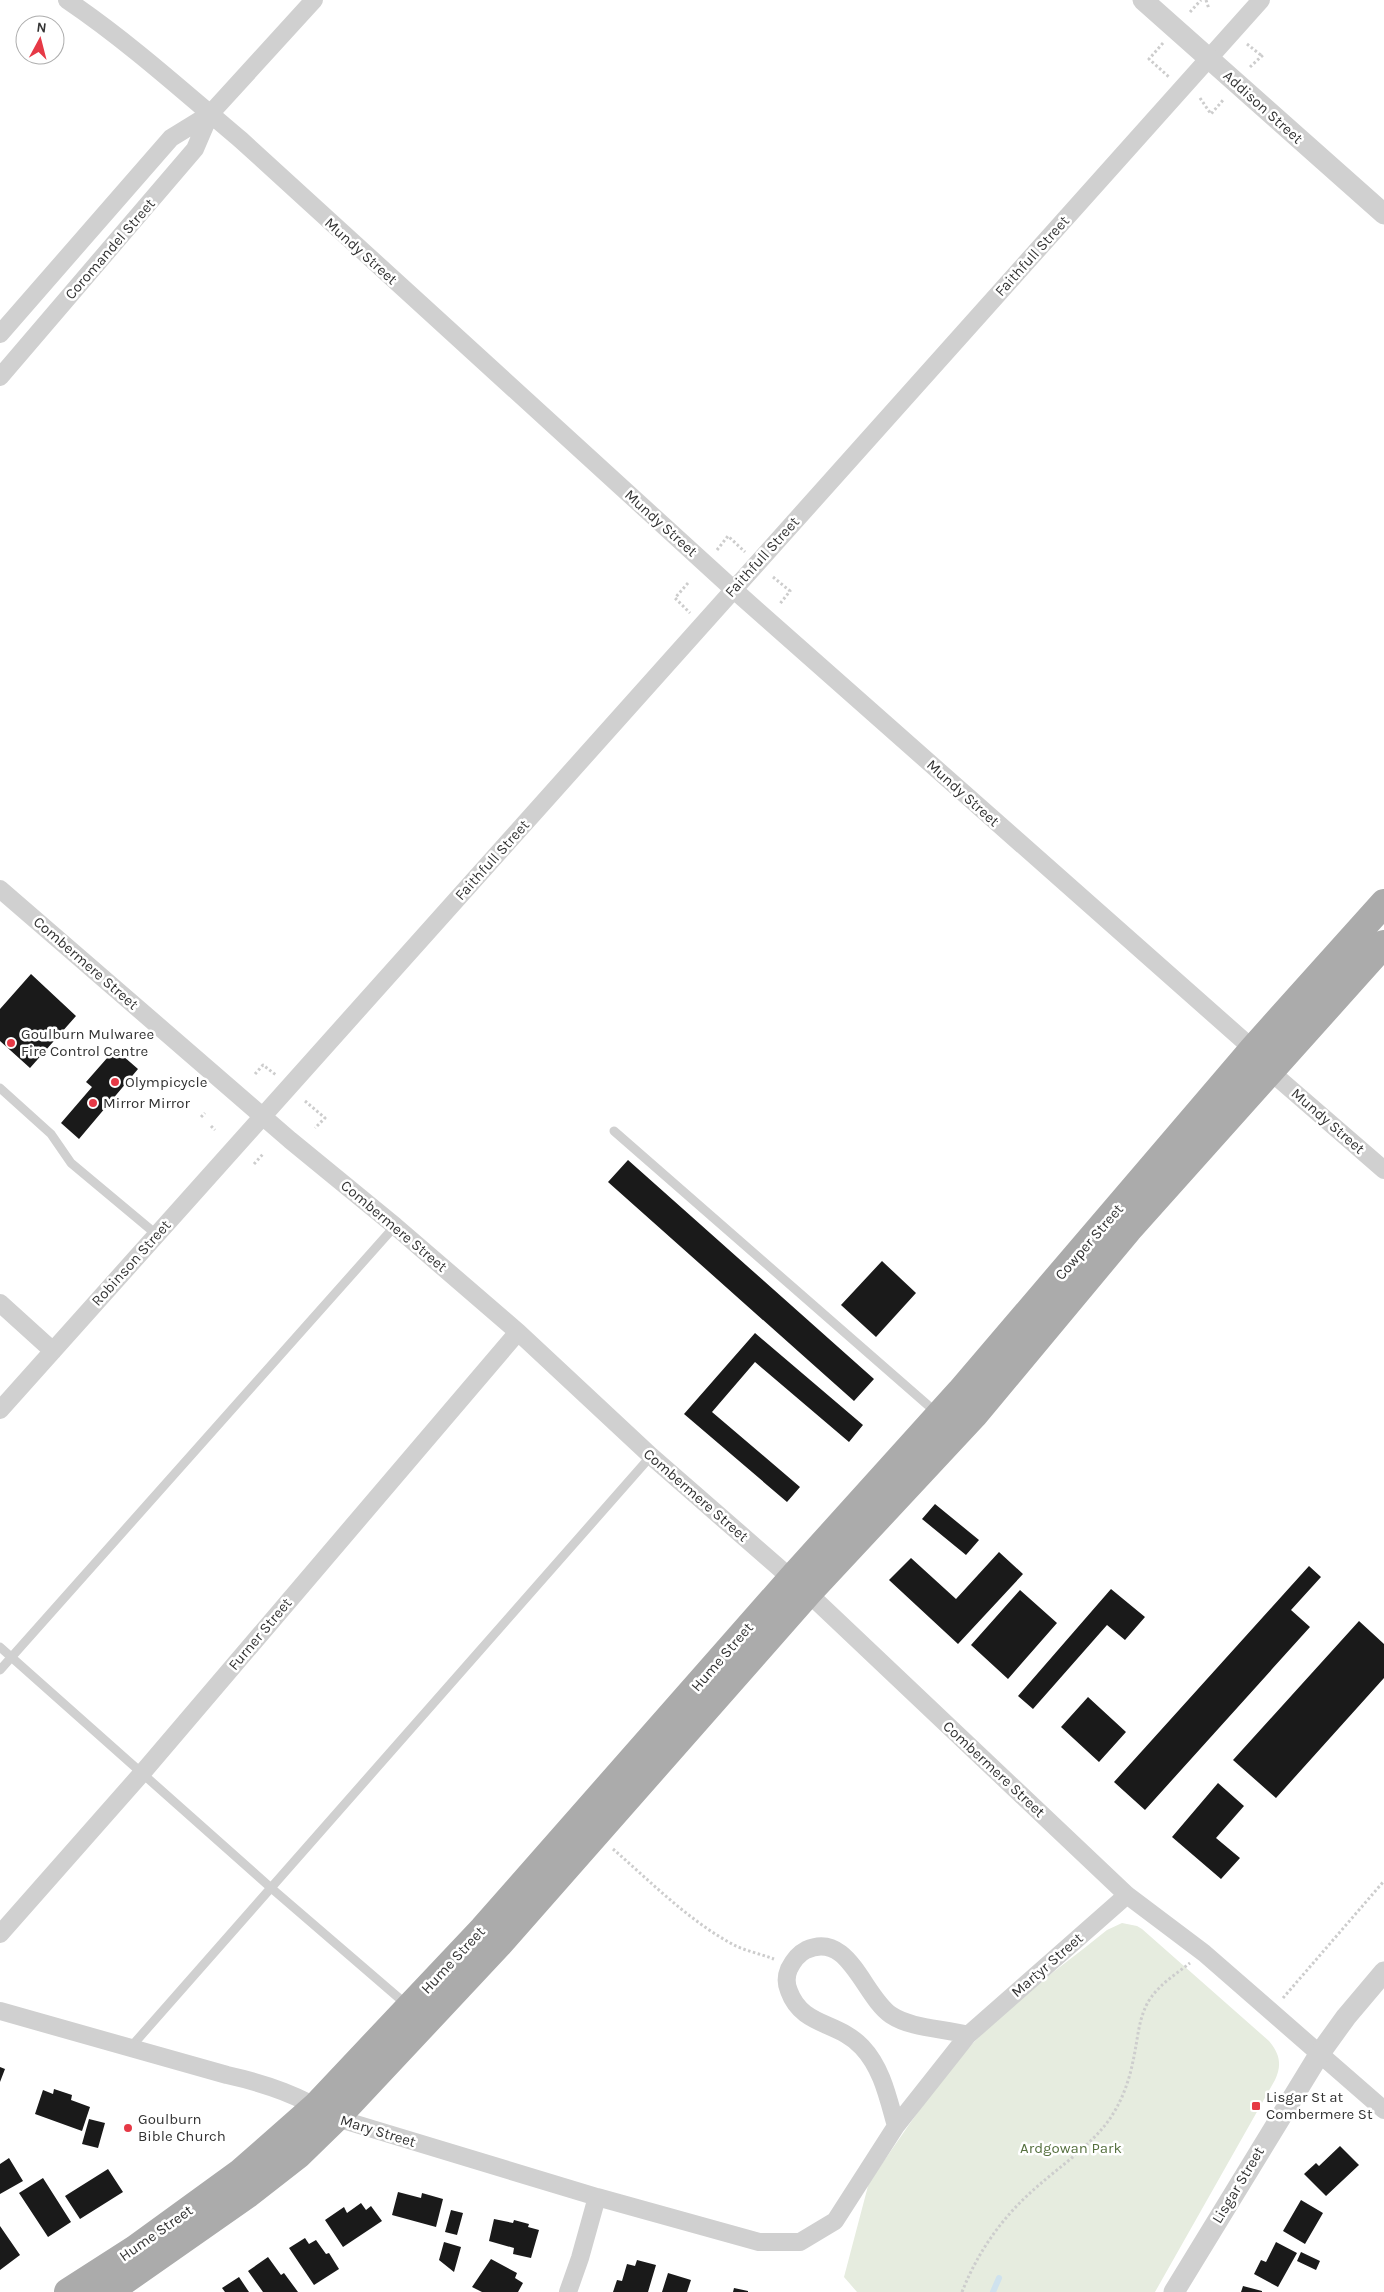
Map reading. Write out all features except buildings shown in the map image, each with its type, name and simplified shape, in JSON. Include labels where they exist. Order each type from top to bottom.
[{"type":"main road","name":"Cowper Street","points":[[800,1586],[939,1415],[1253,1049],[1384,903]]},
{"type":"main road","name":"Cowper Street","points":[[800,1586],[974,1415],[1128,1230],[1384,944]]},
{"type":"main road","name":"Hume Street","points":[[68,2292],[142,2244],[326,2112],[499,1944],[596,1834],[800,1586]]},
{"type":"main road","name":"Hume Street","points":[[108,2292],[248,2194],[298,2155],[326,2112],[409,2007],[800,1586]]},
{"type":"street","name":"Mundy Street","points":[[67,0],[95,19],[210,114],[733,589],[1253,1049]]},
{"type":"street","name":"Coromandel Street","points":[[0,334],[171,138],[210,114],[314,0]]},
{"type":"street","name":"Addison Street","points":[[1143,0],[1384,214]]},
{"type":"street","name":"Faithfull Street","points":[[264,1116],[1261,0]]},
{"type":"street","name":"Coromandel Street","points":[[0,377],[195,149],[210,114]]},
{"type":"street","points":[[76,246],[97,264]]},
{"type":"street","name":"Combermere Street","points":[[0,889],[518,1332],[651,1456],[800,1586],[1127,1895],[1204,1953],[1273,2011],[1384,2110]]},
{"type":"street","name":"Mundy Street","points":[[1271,1072],[1384,1170]]},
{"type":"street","name":"Robinson Street","points":[[0,1410],[156,1234],[264,1116]]},
{"type":"street","points":[[0,1303],[53,1351]]},
{"type":"street","name":"Furner Street","points":[[0,1934],[143,1772],[518,1332]]},
{"type":"street","name":"Martyr Street","points":[[760,2242],[800,2242],[835,2221],[896,2126],[968,2035],[1127,1895]]},
{"type":"street","points":[[896,2126],[881,2078],[873,2061],[861,2046],[846,2034],[807,2016],[795,2005],[788,1988],[786,1974],[793,1960],[817,1946],[832,1948],[844,1954],[876,2001],[891,2015],[910,2023],[968,2035]]},
{"type":"street","name":"Lisgar Street","points":[[1174,2292],[1320,2053],[1346,2017],[1384,1972]]},
{"type":"street","name":"Mary Street","points":[[0,2011],[130,2048],[263,2082],[326,2112],[597,2197],[760,2242]]},
{"type":"street","points":[[568,2292],[580,2258],[597,2197]]},
{"type":"lane","points":[[0,1088],[51,1134],[71,1163],[156,1234]]},
{"type":"lane","points":[[614,1131],[939,1415]]},
{"type":"lane","points":[[0,1670],[395,1226]]},
{"type":"lane","points":[[130,2048],[651,1456]]},
{"type":"lane","points":[[0,1647],[143,1772],[270,1887],[409,2007]]},
{"type":"path","points":[[1190,12],[1200,0]]},
{"type":"path","points":[[1206,0],[1209,9]]},
{"type":"path","points":[[1163,43],[1149,59],[1170,78]]},
{"type":"path","points":[[1247,44],[1263,55],[1248,69]]},
{"type":"path","points":[[1200,98],[1211,114],[1224,99]]},
{"type":"path","points":[[715,552],[728,536],[748,554]]},
{"type":"path","points":[[773,577],[790,591],[777,607]]},
{"type":"path","points":[[688,583],[675,598],[692,615]]},
{"type":"path","points":[[254,1074],[263,1065],[277,1076]]},
{"type":"path","points":[[306,1101],[325,1118],[315,1128]]},
{"type":"path","points":[[202,1118],[205,1112]]},
{"type":"path","points":[[211,1126],[215,1130]]},
{"type":"path","points":[[254,1164],[263,1154]]},
{"type":"path","points":[[596,1834],[679,1905],[717,1934],[735,1946],[791,1965]]},
{"type":"path","points":[[1273,2011],[1384,1881]]},
{"type":"path","points":[[962,2292],[975,2261],[990,2238],[1012,2212],[1108,2122],[1120,2103],[1127,2083],[1140,2024],[1150,2000],[1168,1979],[1204,1953]]},
{"type":"green space","name":"Ardgowan Park","points":[[1122,1923],[1142,1929],[1269,2041],[1276,2050],[1279,2060],[1279,2069],[1275,2080],[1155,2292],[857,2292],[844,2277],[868,2186],[922,2106],[961,2056],[1006,2011],[1107,1930]]},
{"type":"waterway","points":[[993,2292],[999,2278]]},
{"type":"place","name":"Goulburn Mulwaree Fire Control Centre","points":[[11,1043]]},
{"type":"place","name":"Olympicycle","points":[[115,1082]]},
{"type":"place","name":"Mirror Mirror","points":[[93,1103]]},
{"type":"place","name":"Lisgar St at Combermere St","points":[[1256,2106]]},
{"type":"place","name":"Goulburn Bible Church","points":[[128,2128]]}]
